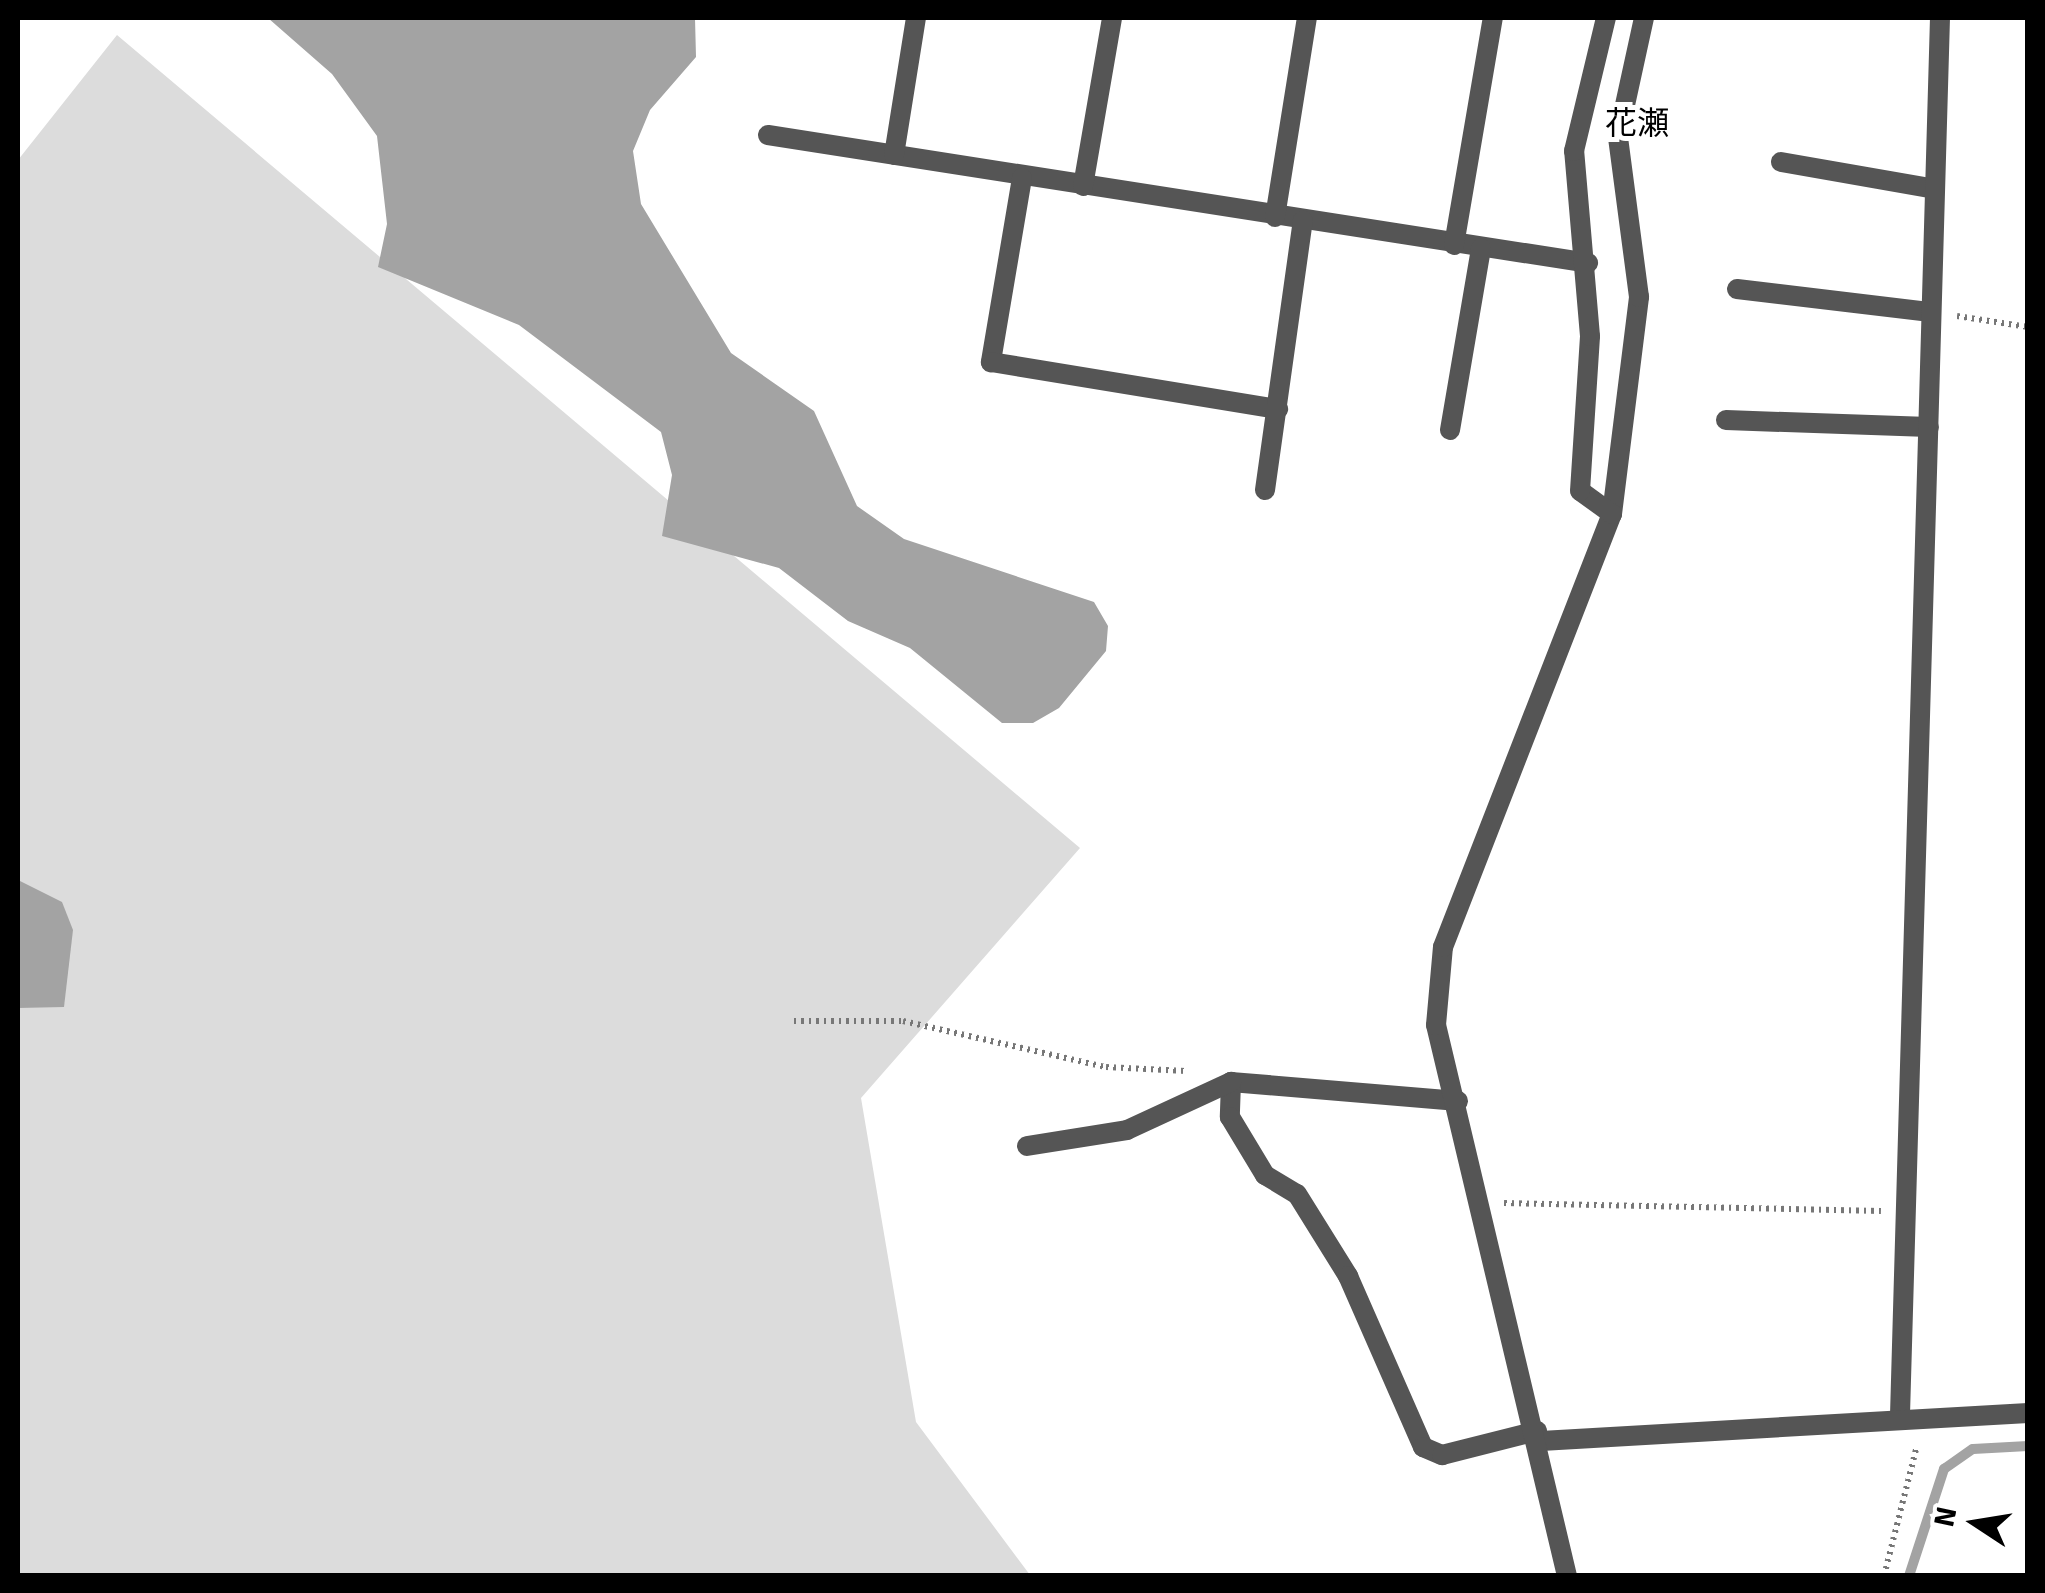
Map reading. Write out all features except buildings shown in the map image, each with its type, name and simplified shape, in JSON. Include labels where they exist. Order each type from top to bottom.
[{"type":"street","points":[[894,155],[916,18]]},
{"type":"street","points":[[1083,186],[1112,18]]},
{"type":"street","points":[[1275,216],[1307,18]]},
{"type":"street","points":[[1454,245],[1493,18]]},
{"type":"street","points":[[1606,18],[1574,151],[1588,264],[1580,491],[1612,514]]},
{"type":"street","points":[[1567,1576],[1539,1436],[1458,1101],[1436,1026],[1443,947],[1612,514],[1640,296],[1618,137],[1644,18]]},
{"type":"street","points":[[1900,1415],[1940,18]]},
{"type":"street","points":[[768,135],[1022,178],[1588,264]]},
{"type":"street","points":[[1781,162],[1935,189]]},
{"type":"street","points":[[1022,178],[991,362],[1278,409]]},
{"type":"street","points":[[1265,490],[1303,222]]},
{"type":"street","points":[[1450,430],[1482,250]]},
{"type":"street","points":[[1737,289],[1931,312]]},
{"type":"street","points":[[1726,420],[1928,427]]},
{"type":"street","points":[[1028,1146],[1128,1130],[1231,1082],[1458,1101]]},
{"type":"street","points":[[1231,1082],[1230,1117],[1266,1175],[1298,1194],[1366,1306],[1422,1446],[1442,1455],[1539,1436],[1900,1415],[2028,1414]]},
{"type":"path","points":[[1931,312],[2028,327]]},
{"type":"path","points":[[794,1022],[903,1020],[1106,1067],[1208,1069],[1231,1082]]},
{"type":"path","points":[[1483,1206],[1524,1199],[1904,1212]]},
{"type":"path","points":[[1884,1576],[1927,1415]]},
{"type":"shaded area","points":[[268,18],[695,18],[696,57],[650,110],[633,151],[641,204],[731,353],[814,411],[857,506],[904,539],[1094,602],[1108,626],[1106,651],[1059,708],[1033,723],[1002,723],[910,648],[848,621],[779,568],[662,536],[672,475],[661,432],[519,325],[378,267],[387,224],[377,136],[332,74]]},
{"type":"shaded area","points":[[117,35],[1080,848],[861,1098],[916,1422],[1030,1575],[18,1575],[18,160]]},
{"type":"shaded area","points":[[18,880],[62,902],[73,930],[64,1007],[18,1008]]},
{"type":"waterway","points":[[1909,1576],[1944,1469],[1973,1449],[2028,1446]]},
{"type":"district","name":"花瀬","points":[[1637,124]]}]
